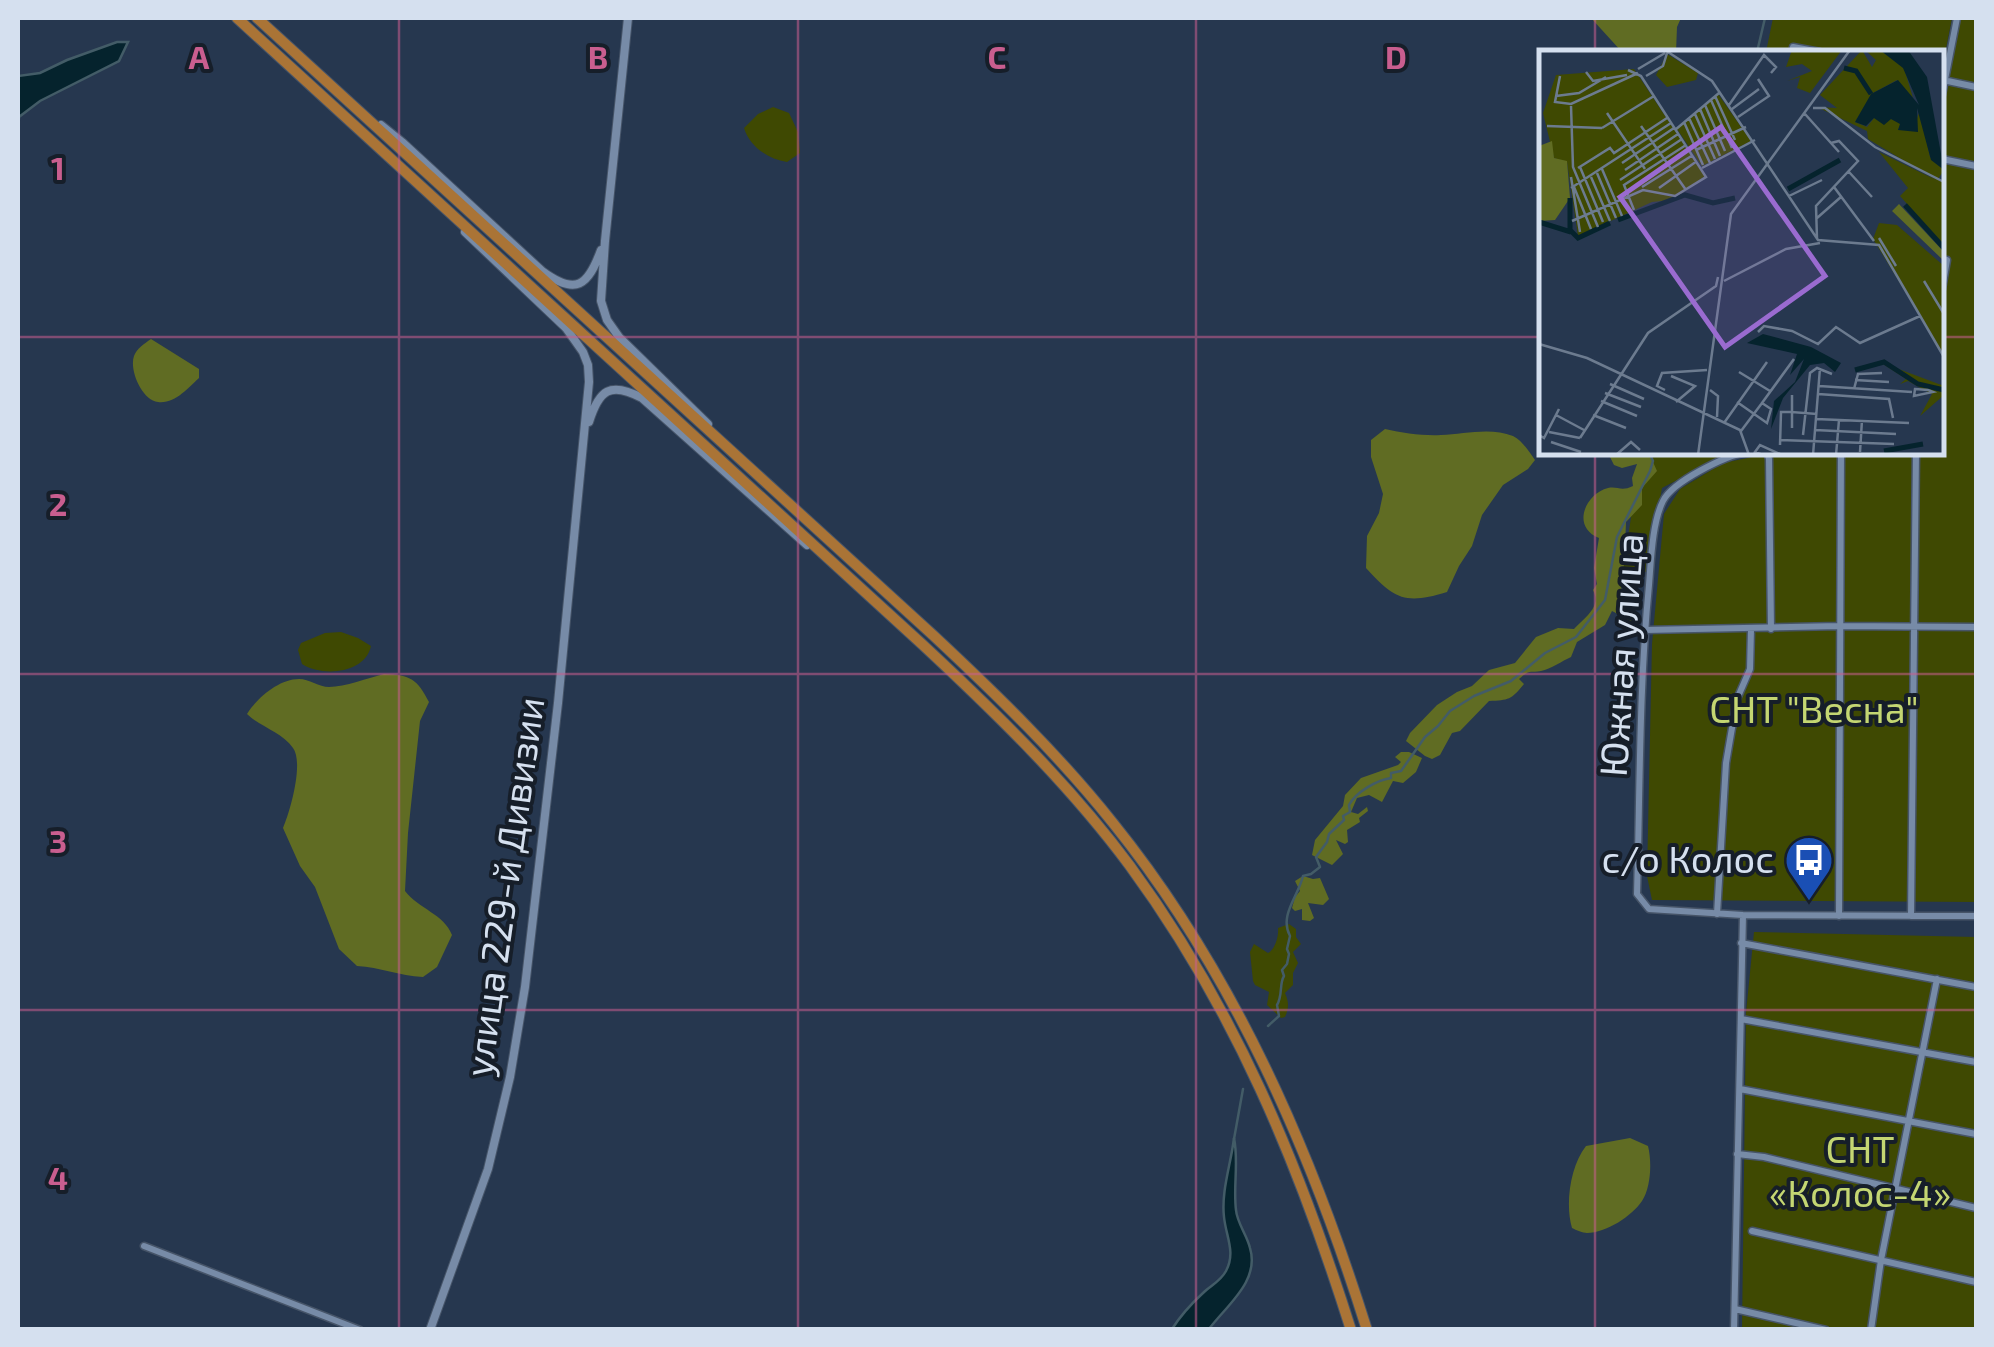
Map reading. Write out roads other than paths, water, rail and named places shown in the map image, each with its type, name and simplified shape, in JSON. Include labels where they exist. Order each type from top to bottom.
[{"type":"highway","points":[[237,18],[862,588],[1050,770],[1128,863],[1170,924],[1233,1030],[1270,1106],[1314,1215],[1351,1330]]},
{"type":"highway","points":[[256,18],[999,698],[1086,790],[1160,886],[1222,981],[1270,1076],[1333,1227],[1367,1330]]},
{"type":"street","points":[[628,18],[601,301],[612,329],[631,351],[698,412],[727,446]]},
{"type":"street","points":[[1944,76],[1957,18]]},
{"type":"street","points":[[1793,46],[1811,50]]},
{"type":"street","points":[[1944,80],[1976,88]]},
{"type":"street","points":[[346,99],[402,142],[556,280],[573,286],[584,282],[604,241]]},
{"type":"street","points":[[1944,160],[1976,166]]},
{"type":"street","name":"улица 229-й Дивизии","points":[[430,1330],[488,1168],[510,1077],[525,987],[555,731],[590,382],[580,346],[559,320],[479,247],[436,200]]},
{"type":"street","points":[[1944,277],[1947,260]]},
{"type":"street","points":[[584,440],[594,407],[605,392],[620,389],[642,398],[790,532],[862,588]]},
{"type":"street","name":"Южная улица","points":[[1717,914],[1648,909],[1636,894],[1644,630],[1661,503],[1672,488],[1732,455]]},
{"type":"street","points":[[1768,455],[1771,628]]},
{"type":"street","points":[[1839,916],[1841,455]]},
{"type":"street","points":[[1910,916],[1916,455]]},
{"type":"street","points":[[1644,630],[1976,628]]},
{"type":"street","points":[[1751,630],[1750,669],[1737,699],[1726,764],[1717,914],[1976,916]]},
{"type":"street","points":[[1734,1330],[1743,915]]},
{"type":"street","points":[[1741,943],[1976,987]]},
{"type":"street","points":[[1871,1330],[1880,1260],[1937,979]]},
{"type":"street","points":[[1741,1019],[1976,1062]]},
{"type":"street","points":[[1740,1089],[1976,1134]]},
{"type":"street","points":[[1737,1154],[1764,1157],[1976,1208]]},
{"type":"street","points":[[1752,1230],[1976,1282]]},
{"type":"street","points":[[144,1246],[360,1330]]},
{"type":"street","points":[[1735,1308],[1826,1330]]},
{"type":"water","points":[[117,42],[128,42],[119,61],[40,101],[19,117],[18,131],[18,76],[40,73]]},
{"type":"water","points":[[1234,1138],[1236,1210],[1250,1248],[1250,1271],[1240,1292],[1209,1329],[1172,1329],[1221,1278],[1229,1264],[1223,1207]]},
{"type":"waterway","points":[[1757,50],[1765,18]]},
{"type":"waterway","points":[[1268,1026],[1279,1016],[1282,970],[1289,954],[1288,913],[1303,876],[1320,867],[1316,857],[1329,834],[1350,812],[1349,805],[1357,796],[1373,784],[1391,778],[1391,773],[1401,771],[1450,711],[1511,681],[1545,653],[1576,637],[1605,600],[1617,537],[1650,471],[1650,455]]},
{"type":"waterway","points":[[1234,1139],[1243,1089]]},
{"type":"place","name":"с/о Колос","points":[[1809,902]]},
{"type":"park label","name":"СНТ \"Весна\"","points":[[1814,710]]},
{"type":"park label","name":"СНТ «Колос-4»","points":[[1860,1172]]}]
